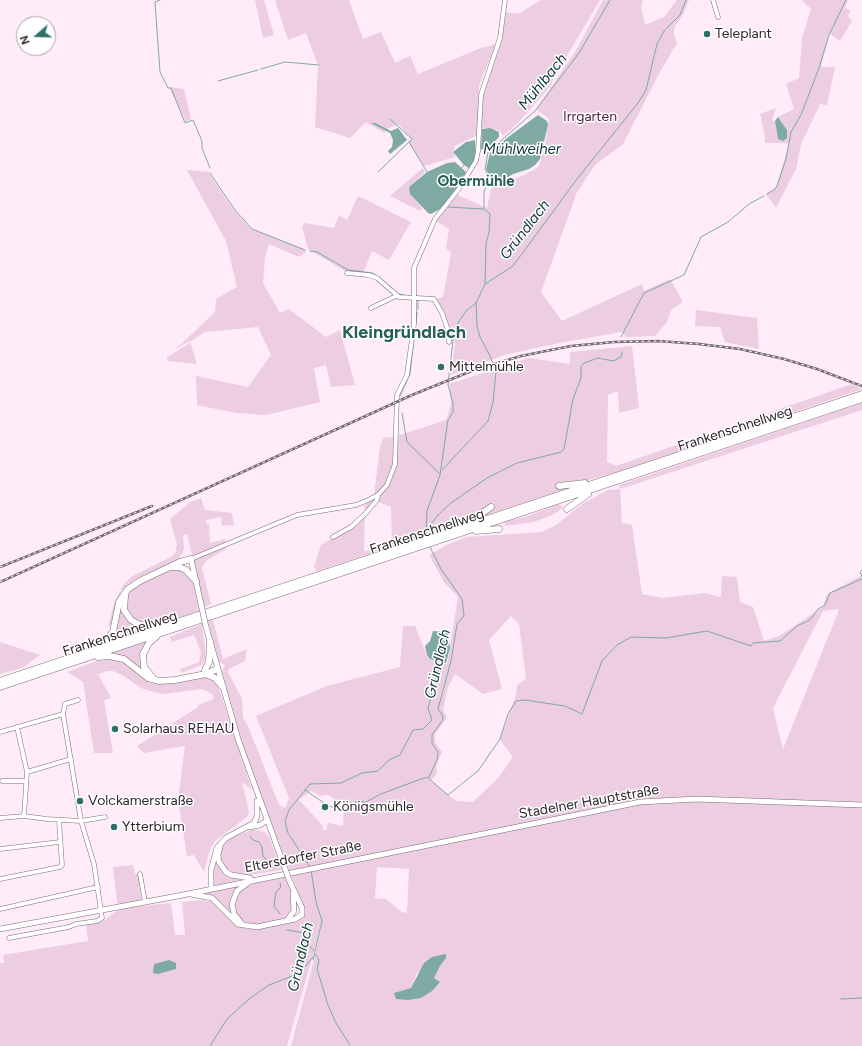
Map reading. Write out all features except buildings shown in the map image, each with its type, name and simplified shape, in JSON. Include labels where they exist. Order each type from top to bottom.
[{"type":"highway","name":"Frankenschnellweg","points":[[0,681],[459,531],[862,394]]},
{"type":"highway","name":"Frankenschnellweg","points":[[600,484],[862,400]]},
{"type":"highway","points":[[560,486],[600,484]]},
{"type":"highway","points":[[567,509],[600,484]]},
{"type":"highway","points":[[459,531],[491,507]]},
{"type":"highway","points":[[459,531],[499,529]]},
{"type":"highway","name":"Frankenschnellweg","points":[[0,687],[163,633],[459,531]]},
{"type":"highway","points":[[169,568],[179,566],[191,560]]},
{"type":"highway","points":[[81,654],[100,644],[111,635],[116,624],[119,602],[126,590],[135,583],[180,562],[191,560]]},
{"type":"highway","points":[[179,566],[186,570],[196,581]]},
{"type":"highway","points":[[126,590],[124,605],[126,614],[131,620],[140,625],[169,625]]},
{"type":"highway","points":[[156,681],[144,667],[143,654],[149,643],[163,633]]},
{"type":"highway","points":[[206,672],[209,662],[210,642]]},
{"type":"highway","points":[[88,658],[109,656],[124,659],[148,678],[156,681],[168,682],[217,669]]},
{"type":"highway","points":[[206,672],[215,678],[222,686]]},
{"type":"main road","points":[[186,894],[207,896],[212,898],[233,921],[244,926],[257,927],[295,919],[303,913],[266,821],[222,686],[206,627],[191,560]]},
{"type":"main road","points":[[255,824],[258,812],[256,792]]},
{"type":"main road","name":"Stadelner Hauptstraße","points":[[418,846],[646,802],[697,799],[862,805]]},
{"type":"main road","points":[[211,888],[214,854],[222,843],[231,834],[266,821]]},
{"type":"main road","points":[[255,824],[271,833]]},
{"type":"main road","points":[[222,843],[218,855],[219,862],[226,872],[239,877],[256,879]]},
{"type":"main road","name":"Eltersdorfer Straße","points":[[0,930],[418,846]]},
{"type":"main road","points":[[244,926],[234,914],[232,904],[233,899],[242,886],[256,879]]},
{"type":"main road","points":[[286,920],[294,911],[293,888]]},
{"type":"main road","name":"Eltersdorfer Straße","points":[[144,901],[186,894],[194,891]]},
{"type":"street","points":[[191,560],[297,515],[356,504],[378,495],[387,485],[395,464],[397,395],[407,375],[414,324],[414,268],[434,219],[458,190],[478,156],[481,95],[501,33],[505,0]]},
{"type":"street","points":[[713,0],[718,16]]},
{"type":"street","points":[[347,273],[368,275],[377,278],[396,296],[415,299],[431,298],[436,302],[447,327],[448,342]]},
{"type":"street","points":[[371,308],[396,296]]},
{"type":"street","points":[[333,537],[351,526],[366,514],[377,500],[378,495]]},
{"type":"street","points":[[9,938],[97,921],[102,918],[94,864],[81,821],[63,714],[65,704],[78,700]]},
{"type":"street","points":[[0,732],[63,714]]},
{"type":"street","points":[[17,727],[26,772],[24,816]]},
{"type":"street","points":[[26,772],[71,759]]},
{"type":"street","points":[[2,781],[26,780]]},
{"type":"street","points":[[0,818],[24,816],[81,821],[105,817]]},
{"type":"street","points":[[0,879],[60,867],[62,865],[59,820]]},
{"type":"street","points":[[0,849],[60,842]]},
{"type":"street","points":[[140,874],[144,901]]},
{"type":"street","points":[[0,908],[98,888]]},
{"type":"green space","points":[[255,0],[264,0],[274,35],[263,38]]},
{"type":"green space","points":[[275,0],[349,0],[363,39],[381,32],[395,63],[410,56],[418,74],[481,48],[496,44],[479,85],[478,135],[455,146],[453,152],[455,157],[424,166],[409,142],[412,139],[398,124],[387,129],[372,123],[386,131],[384,133],[366,122],[350,138],[315,127],[318,65],[306,33],[288,40]]},
{"type":"green space","points":[[541,0],[600,0],[547,90],[519,122],[503,136],[500,131],[489,128],[480,128],[483,90],[501,44],[506,12],[518,14]]},
{"type":"green space","name":"Irrgarten","points":[[603,0],[643,0],[641,6],[645,25],[664,17],[677,0],[689,0],[683,15],[675,26],[674,34],[677,43],[660,72],[623,144],[595,165],[577,192],[541,292],[562,321],[642,284],[644,291],[670,279],[683,302],[671,310],[667,322],[655,336],[626,337],[622,332],[559,343],[504,355],[451,375],[455,344],[443,312],[436,299],[443,297],[451,253],[446,248],[449,229],[434,220],[458,195],[487,208],[492,185],[501,186],[534,170],[539,166],[545,146],[549,119],[536,109],[575,52]]},
{"type":"green space","points":[[802,0],[848,0],[845,8],[851,10],[848,16],[852,21],[840,41],[829,33],[821,67],[835,67],[827,105],[820,104],[801,144],[796,169],[776,208],[766,194],[776,188],[789,143],[765,143],[760,114],[776,108],[772,120],[775,121],[778,139],[781,141],[787,138],[787,130],[778,117],[794,109],[786,84],[799,78],[802,38],[811,9]]},
{"type":"green space","points":[[169,87],[184,89],[191,119],[186,122]]},
{"type":"green space","points":[[423,168],[425,172],[409,187],[410,194],[422,208],[420,211],[390,196]]},
{"type":"green space","points":[[187,170],[208,172],[233,209],[250,228],[304,249],[306,252],[299,257],[269,244],[265,258],[263,283],[280,313],[289,309],[326,337],[340,330],[355,385],[331,387],[326,365],[314,368],[320,402],[266,415],[236,413],[197,405],[196,376],[248,387],[271,355],[258,327],[205,332],[190,342],[197,364],[168,361],[166,358],[190,343],[189,341],[176,349],[215,312],[216,299],[237,287],[226,241]]},
{"type":"green space","points":[[358,196],[411,222],[389,260],[372,251],[363,273],[345,271],[308,249],[302,226],[305,223],[334,228],[339,215],[347,220]]},
{"type":"green space","points":[[696,310],[757,318],[759,349],[725,342],[720,327],[695,326]]},
{"type":"green space","points":[[632,346],[639,408],[619,413],[618,391],[608,395],[607,462],[616,466],[852,384],[862,389],[317,571],[314,567],[321,545],[353,525],[365,512],[364,506],[374,496],[380,447],[383,438],[394,437],[446,420],[451,405],[449,384],[529,358],[570,364],[570,352]],"holes":[[[378,502],[391,507],[392,543],[364,552],[365,512]]]},
{"type":"green space","points":[[862,403],[862,410],[620,489],[619,485]]},
{"type":"green space","points":[[620,489],[622,523],[632,525],[642,594],[662,598],[705,593],[721,597],[722,576],[737,577],[740,602],[753,607],[764,641],[779,636],[823,607],[827,594],[862,575],[862,1046],[291,1046],[314,960],[322,923],[287,1046],[0,1046],[0,963],[4,963],[3,955],[88,941],[86,923],[102,922],[118,910],[113,867],[133,865],[135,874],[138,874],[142,906],[171,903],[175,935],[185,935],[182,902],[201,900],[213,902],[234,924],[245,929],[261,929],[305,916],[305,910],[249,765],[221,674],[225,665],[218,661],[208,621],[213,620],[223,659],[247,649],[245,661],[229,669],[228,672],[242,699],[243,718],[248,726],[279,805],[285,808],[289,798],[256,716],[327,686],[400,667],[403,626],[415,626],[428,658],[447,665],[458,597],[444,582],[429,555],[466,537],[541,532],[556,525],[582,504],[608,490]],"holes":[[[839,609],[783,749],[773,708],[823,611]],[[511,616],[519,624],[526,679],[517,685],[516,695],[500,740],[513,757],[499,777],[473,802],[456,801],[431,781],[437,773],[436,766],[442,752],[435,742],[435,734],[447,718],[443,710],[448,687],[455,674],[483,694],[502,689],[489,640]],[[311,791],[320,796],[328,795],[344,805],[343,826],[328,823],[326,830],[323,830],[323,826],[299,800]],[[377,867],[409,869],[407,913],[402,912],[386,899],[375,898]],[[446,958],[434,978],[439,982],[394,993],[411,988],[417,973]]]},
{"type":"green space","points":[[201,498],[205,510],[232,513],[234,525],[222,526],[221,517],[206,520],[206,524],[209,523],[210,543],[225,539],[226,549],[206,561],[202,568],[211,604],[205,607],[203,603],[187,534],[183,535],[184,549],[181,556],[175,562],[137,578],[121,591],[112,624],[108,627],[114,603],[123,585],[131,577],[171,557],[175,553],[177,545],[170,519],[190,502]]},
{"type":"green space","points":[[559,504],[562,509],[550,516],[534,522],[505,526],[504,521],[525,517]]},
{"type":"green space","points":[[176,569],[185,571],[193,582],[199,611],[106,642],[120,604],[132,588],[170,570]]},
{"type":"green space","points":[[202,624],[206,657],[202,665],[181,673],[180,669],[199,662],[201,652],[194,635],[172,642],[170,637]]},
{"type":"green space","points":[[148,640],[145,645],[147,674],[136,666],[106,655]]},
{"type":"green space","points":[[0,642],[40,655],[22,668],[0,674]]},
{"type":"green space","points":[[114,659],[127,664],[150,683],[168,684],[200,676],[209,676],[218,685],[252,790],[242,782],[249,812],[247,817],[215,841],[210,850],[204,872],[194,855],[187,856],[178,800],[185,746],[144,753],[137,746],[198,707],[198,705],[214,699],[212,694],[202,689],[162,694],[143,689],[122,675],[113,671],[98,674],[111,698],[104,700],[113,753],[94,753],[83,682],[67,672],[96,661]]},
{"type":"green space","points":[[253,829],[265,832],[269,837],[282,870],[242,876],[230,873],[223,866],[220,857],[224,843],[228,839]]},
{"type":"green space","points":[[216,856],[220,867],[225,873],[233,878],[243,879],[213,886],[212,878]]},
{"type":"green space","points":[[285,877],[291,892],[292,913],[286,919],[256,925],[241,920],[236,912],[234,904],[238,893],[247,885]]},
{"type":"green space","points":[[242,884],[234,892],[230,902],[235,918],[213,897],[207,894],[195,893]]},
{"type":"water","name":"Mühlweiher","points":[[538,115],[547,121],[548,125],[540,159],[529,169],[513,174],[502,181],[495,183],[492,182],[486,169],[490,153],[507,138]]},
{"type":"water","points":[[778,117],[787,130],[787,138],[783,141],[778,139],[775,121]]},
{"type":"water","points":[[371,123],[375,123],[391,131],[398,128],[407,140],[390,154],[388,151],[392,147],[393,140],[390,133]]},
{"type":"water","points":[[490,128],[499,132],[499,137],[486,150],[481,149],[482,129]]},
{"type":"water","points":[[475,140],[476,157],[470,169],[464,165],[453,152],[466,142]]},
{"type":"water","points":[[455,162],[466,172],[461,182],[442,208],[431,214],[428,213],[410,194],[409,187],[427,172],[447,163]]},
{"type":"water","points":[[433,631],[448,632],[450,648],[446,663],[430,659],[427,655],[425,646],[430,641]]},
{"type":"water","points":[[446,954],[446,958],[434,978],[440,982],[432,991],[421,998],[408,1000],[396,999],[394,993],[411,988],[424,963],[432,957]]},
{"type":"water","points":[[169,960],[176,963],[176,969],[158,974],[153,973],[154,964]]},
{"type":"waterway","points":[[160,0],[155,2],[160,72],[168,88],[171,88],[185,123],[193,120],[202,141],[202,148],[210,168]]},
{"type":"waterway","name":"Mühlbach","points":[[485,283],[486,243],[489,233],[490,214],[484,209],[484,192],[489,179],[485,169],[488,152],[535,111],[579,53],[610,0]]},
{"type":"waterway","name":"Gründlach","points":[[426,535],[427,511],[440,475],[448,420],[453,412],[453,403],[448,385],[453,340],[458,323],[466,311],[476,303],[485,284],[513,266],[577,179],[638,103],[646,90],[657,44],[664,31],[680,15],[686,0]]},
{"type":"waterway","points":[[767,194],[777,186],[786,159],[791,132],[801,115],[819,68],[829,35],[846,0]]},
{"type":"waterway","points":[[261,69],[285,62],[319,65]]},
{"type":"waterway","points":[[218,81],[258,70]]},
{"type":"waterway","points":[[390,119],[412,139],[409,142],[427,172]]},
{"type":"waterway","points":[[378,172],[409,142]]},
{"type":"waterway","points":[[210,173],[235,210],[252,229],[305,250]]},
{"type":"waterway","points":[[621,337],[644,293],[684,275],[701,237],[728,222],[749,204],[764,196]]},
{"type":"waterway","points":[[448,207],[483,209]]},
{"type":"waterway","points":[[310,251],[317,252],[348,270],[373,273],[377,276]]},
{"type":"waterway","points":[[397,294],[411,296]]},
{"type":"waterway","points":[[418,302],[418,309]]},
{"type":"waterway","points":[[442,470],[488,421],[493,402],[496,372],[480,337],[477,326],[476,303]]},
{"type":"waterway","points":[[416,323],[417,312]]},
{"type":"waterway","points":[[400,396],[410,374],[414,338]]},
{"type":"waterway","points":[[426,530],[439,514],[451,503],[487,478],[517,463],[561,452],[564,449],[573,399],[581,378],[581,366],[584,363],[598,358],[613,361],[621,357],[622,352]]},
{"type":"waterway","points":[[402,413],[407,442],[440,474]]},
{"type":"waterway","name":"Gründlach","points":[[330,806],[338,810],[346,810],[357,801],[366,802],[381,794],[429,777],[437,760],[438,752],[432,743],[432,735],[443,719],[442,714],[438,709],[451,661],[457,624],[464,616],[462,599],[441,569],[430,547]]},
{"type":"waterway","points":[[862,570],[860,572],[862,577]]},
{"type":"waterway","points":[[428,778],[448,795],[478,771],[500,739],[508,714],[516,701],[525,700],[565,706],[582,714],[602,661],[617,645],[631,637],[666,638],[707,631],[751,646],[753,643],[780,641],[797,626],[810,620],[818,609],[825,605],[830,593],[862,579]]},
{"type":"waterway","name":"Gründlach","points":[[310,867],[288,833],[285,821],[289,810],[310,784],[341,783],[362,773],[378,771],[389,760],[400,755],[413,730],[423,729],[432,720],[428,708],[437,673],[442,663]]},
{"type":"waterway","name":"Gründlach","points":[[305,790],[324,803]]},
{"type":"waterway","points":[[250,836],[253,840],[259,842],[262,847],[263,856],[274,868]]},
{"type":"waterway","name":"Gründlach","points":[[311,870],[316,902],[322,921],[313,960]]},
{"type":"waterway","points":[[280,883],[281,887],[276,892],[274,906],[280,914]]},
{"type":"waterway","points":[[287,930],[304,933],[308,944],[314,951]]},
{"type":"waterway","points":[[315,954],[319,960],[317,969],[328,1005],[336,1023],[350,1045]]},
{"type":"waterway","points":[[210,1046],[227,1019],[249,999],[269,985],[300,973],[313,957]]},
{"type":"waterway","points":[[841,999],[862,998]]},
{"type":"railway","points":[[0,582],[412,395],[474,370],[521,356],[571,346],[614,342],[658,341],[699,344],[740,349],[784,359],[817,369],[862,386]]},
{"type":"railway","points":[[0,567],[152,506]]},
{"type":"place","name":"Teleplant","points":[[707,34]]},
{"type":"place","name":"Mittelmühle","points":[[441,367]]},
{"type":"place","name":"Solarhaus REHAU","points":[[115,729]]},
{"type":"place","name":"Volckamerstraße","points":[[80,801]]},
{"type":"place","name":"Königsmühle","points":[[325,807]]},
{"type":"place","name":"Ytterbium","points":[[114,827]]},
{"type":"district","name":"Obermühle","points":[[476,182]]},
{"type":"district","name":"Kleingründlach","points":[[404,333]]}]
